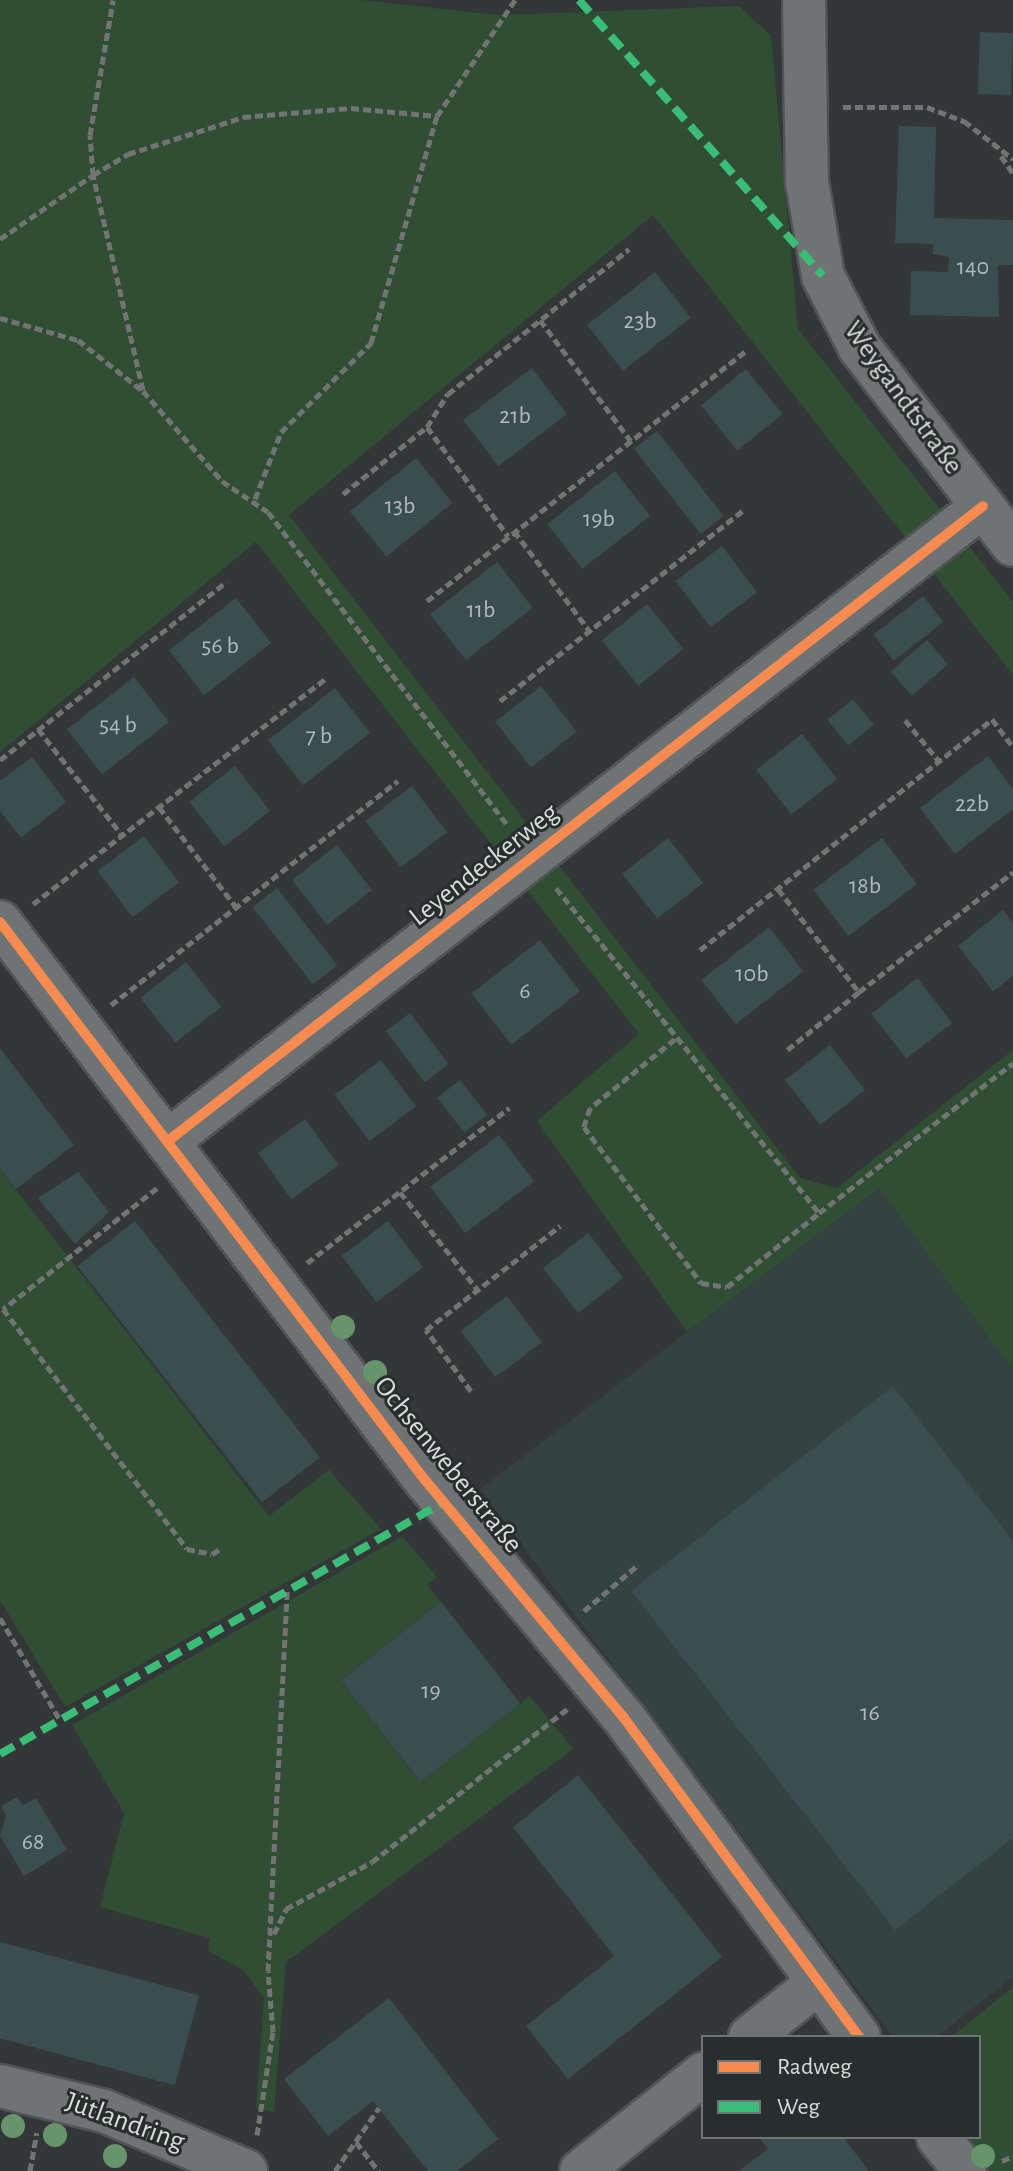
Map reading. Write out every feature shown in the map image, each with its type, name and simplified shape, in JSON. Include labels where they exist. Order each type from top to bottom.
[{"type":"street","name":"Weygandtstraße","points":[[804,0],[807,182],[823,276],[860,348],[1013,545]]},
{"type":"street","name":"Leyendeckerweg","points":[[177,1153],[532,857],[983,506]]},
{"type":"street","name":"Ochsenweberstraße","points":[[2,924],[425,1480],[598,1685],[857,2035]]},
{"type":"street","points":[[753,2035],[818,1983]]},
{"type":"street","points":[[581,2171],[701,2076]]},
{"type":"street","name":"Jütlandring","points":[[0,2086],[104,2111],[251,2157]]},
{"type":"street","points":[[940,2139],[965,2171]]},
{"type":"path","points":[[113,0],[90,135],[93,175],[143,391]]},
{"type":"path","points":[[255,499],[281,432],[371,343],[437,116],[515,0]]},
{"type":"path","points":[[806,108],[927,107],[964,121],[1001,155],[1013,173]]},
{"type":"path","points":[[0,239],[128,154],[243,117],[351,108],[437,116]]},
{"type":"path","points":[[1001,155],[1013,159]]},
{"type":"path","points":[[343,494],[427,427],[448,394],[629,249]]},
{"type":"path","points":[[0,318],[78,340],[143,391],[184,446],[255,499],[675,1039],[819,1213]]},
{"type":"path","points":[[540,320],[631,441]]},
{"type":"path","points":[[427,601],[745,352]]},
{"type":"path","points":[[427,427],[508,536]]},
{"type":"path","points":[[500,701],[742,511]]},
{"type":"path","points":[[514,531],[589,630]]},
{"type":"path","points":[[0,760],[226,582]]},
{"type":"path","points":[[2,924],[326,678]]},
{"type":"path","points":[[700,950],[992,719],[1013,747]]},
{"type":"path","points":[[905,720],[939,761]]},
{"type":"path","points":[[38,729],[122,835]]},
{"type":"path","points":[[82,1028],[398,781]]},
{"type":"path","points":[[159,807],[236,907]]},
{"type":"path","points":[[787,1050],[1013,872]]},
{"type":"path","points":[[778,889],[859,992]]},
{"type":"path","points":[[675,1039],[590,1108],[584,1127],[701,1283],[727,1287],[1013,1063]]},
{"type":"path","points":[[277,1285],[509,1108]]},
{"type":"path","points":[[177,1153],[2,1307],[187,1549],[212,1554],[222,1548]]},
{"type":"path","points":[[400,1192],[478,1290]]},
{"type":"path","points":[[471,1391],[426,1330],[560,1226]]},
{"type":"path","points":[[603,1595],[639,1564]]},
{"type":"path","points":[[251,2157],[273,2032],[271,1938],[287,1591]]},
{"type":"path","points":[[0,1618],[60,1720]]},
{"type":"path","points":[[271,1938],[286,1909],[372,1862],[598,1685]]},
{"type":"path","points":[[335,2171],[379,2108]]},
{"type":"path","points":[[356,2142],[379,2171]]},
{"type":"shaded area","points":[[879,1187],[1013,1370],[1013,1977],[939,2035],[891,2035],[480,1489]]},
{"type":"green space","points":[[0,0],[361,0],[498,15],[739,6],[771,36],[798,329],[1013,602],[1013,675],[653,215],[289,515],[800,1178],[837,1188],[1013,1050],[1013,1370],[879,1188],[687,1332],[537,1121],[639,1034],[256,542],[0,752]]},
{"type":"green space","points":[[0,1169],[269,1516],[329,1470],[381,1529],[65,1707],[0,1600]]},
{"type":"green space","points":[[402,1536],[437,1577],[427,1585],[441,1602],[341,1680],[419,1781],[530,1696],[573,1749],[286,1962],[274,2112],[256,2109],[264,1998],[243,1970],[208,1951],[210,1938],[100,1907],[124,1813],[72,1725]]},
{"type":"green space","points":[[1013,1987],[1013,2171],[979,2171],[955,2139],[981,2139],[981,2035],[953,2035]]},
{"type":"building","points":[[980,32],[1013,33],[1011,95],[978,94]]},
{"type":"building","points":[[899,126],[936,127],[934,218],[1013,220],[1013,265],[998,265],[999,317],[910,315],[911,271],[948,272],[949,257],[933,254],[933,244],[895,243]]},
{"type":"building","points":[[655,272],[691,318],[623,371],[587,325]]},
{"type":"building","points":[[532,368],[567,414],[498,466],[463,420]]},
{"type":"building","points":[[746,369],[783,414],[737,451],[701,406]]},
{"type":"building","points":[[657,431],[723,516],[701,534],[634,449]]},
{"type":"building","points":[[416,458],[453,503],[386,557],[350,511]]},
{"type":"building","points":[[615,471],[650,516],[582,569],[547,524]]},
{"type":"building","points":[[722,546],[757,592],[711,627],[676,581]]},
{"type":"building","points":[[497,562],[533,608],[466,660],[430,614]]},
{"type":"building","points":[[923,596],[943,622],[894,661],[873,635]]},
{"type":"building","points":[[236,598],[271,643],[204,695],[169,650]]},
{"type":"building","points":[[647,604],[684,649],[638,686],[602,641]]},
{"type":"building","points":[[927,640],[948,664],[912,696],[891,671]]},
{"type":"building","points":[[134,677],[169,722],[102,774],[67,729]]},
{"type":"building","points":[[541,686],[577,732],[531,767],[495,722]]},
{"type":"building","points":[[335,688],[370,733],[303,785],[268,740]]},
{"type":"building","points":[[853,699],[874,725],[848,745],[827,720]]},
{"type":"building","points":[[802,734],[837,779],[791,815],[756,770]]},
{"type":"building","points":[[988,756],[1013,789],[1013,809],[955,854],[920,808]]},
{"type":"building","points":[[32,757],[66,802],[21,838],[0,811],[0,781]]},
{"type":"building","points":[[235,766],[270,811],[224,847],[189,802]]},
{"type":"building","points":[[412,786],[447,832],[401,867],[366,821]]},
{"type":"building","points":[[144,836],[179,882],[133,917],[98,871]]},
{"type":"building","points":[[668,838],[703,883],[657,919],[622,874]]},
{"type":"building","points":[[882,838],[917,884],[848,936],[813,890]]},
{"type":"building","points":[[337,845],[372,890],[327,925],[292,880]]},
{"type":"building","points":[[277,888],[337,965],[313,984],[253,907]]},
{"type":"building","points":[[1003,910],[1013,923],[1013,976],[993,991],[958,946]]},
{"type":"building","points":[[769,927],[803,971],[736,1024],[701,980]]},
{"type":"building","points":[[540,940],[580,991],[511,1045],[471,994]]},
{"type":"building","points":[[186,962],[221,1007],[175,1043],[140,998]]},
{"type":"building","points":[[917,978],[952,1023],[906,1059],[871,1014]]},
{"type":"building","points":[[410,1013],[449,1064],[425,1082],[386,1031]]},
{"type":"building","points":[[830,1045],[865,1090],[820,1125],[785,1080]]},
{"type":"building","points":[[0,1048],[74,1145],[16,1189],[0,1169]]},
{"type":"building","points":[[381,1060],[416,1106],[370,1141],[335,1095]]},
{"type":"building","points":[[460,1080],[487,1115],[464,1133],[437,1098]]},
{"type":"building","points":[[305,1119],[339,1165],[292,1199],[258,1153]]},
{"type":"building","points":[[499,1135],[534,1181],[465,1233],[430,1187]]},
{"type":"building","points":[[78,1172],[109,1212],[75,1244],[38,1198]]},
{"type":"building","points":[[135,1221],[320,1457],[262,1502],[77,1266]]},
{"type":"building","points":[[388,1221],[423,1267],[377,1302],[342,1256]]},
{"type":"building","points":[[588,1233],[623,1278],[578,1313],[543,1268]]},
{"type":"building","points":[[507,1296],[542,1342],[496,1377],[461,1331]]},
{"type":"building","points":[[893,1386],[1013,1541],[1013,1838],[895,1930],[631,1591]]},
{"type":"building","points":[[441,1602],[520,1704],[420,1782],[341,1680]]},
{"type":"building","points":[[578,1775],[722,1957],[568,2079],[526,2026],[614,1956],[513,1827]]},
{"type":"building","points":[[17,1797],[23,1805],[36,1798],[67,1850],[24,1876],[0,1836],[6,1815],[1,1806]]},
{"type":"building","points":[[0,1942],[199,1995],[175,2085],[0,2038]]},
{"type":"building","points":[[389,1998],[498,2139],[457,2171],[428,2171],[373,2101],[328,2136],[284,2079]]},
{"type":"building","points":[[760,2139],[845,2139],[869,2171],[739,2171],[768,2149]]},
{"type":"marked path","points":[[579,0],[823,276]]},
{"type":"marked path","points":[[0,1754],[444,1502]]},
{"type":"cycle path","points":[[168,1141],[983,506]]},
{"type":"cycle path","points":[[0,922],[425,1480],[624,1718],[858,2035]]}]
